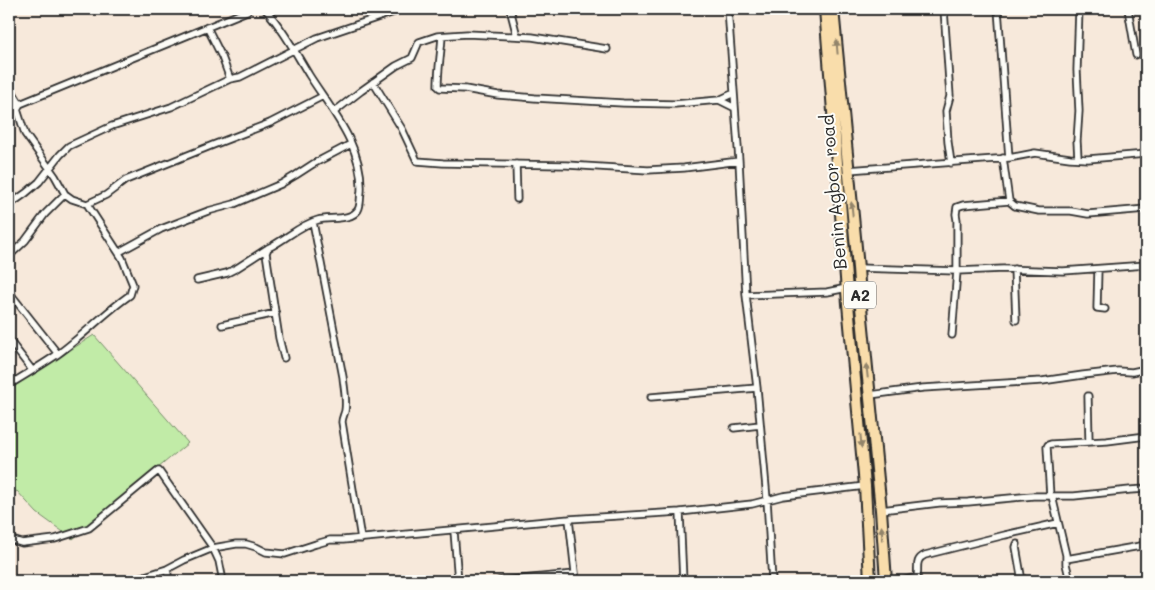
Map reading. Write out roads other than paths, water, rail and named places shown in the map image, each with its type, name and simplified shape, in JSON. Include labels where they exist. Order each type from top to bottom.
[{"type":"highway","name":"Benin Agbor road","points":[[825,9],[865,486],[870,581]]},
{"type":"highway","name":"Benin Agbor road","points":[[833,9],[881,510],[886,581]]},
{"type":"street","points":[[9,113],[19,106],[249,9]]},
{"type":"street","points":[[197,280],[227,273],[237,268],[313,222],[345,217],[358,210],[360,173],[358,160],[351,144],[334,112],[295,50],[278,24],[265,9]]},
{"type":"street","points":[[9,205],[26,194],[39,182],[60,154],[75,143],[112,126],[171,107],[230,79],[240,77],[317,38],[403,9]]},
{"type":"street","points":[[510,9],[517,36]]},
{"type":"street","points":[[728,9],[740,161],[746,295],[758,388],[772,581]]},
{"type":"street","points":[[944,9],[950,96],[946,111],[951,163]]},
{"type":"street","points":[[998,9],[1009,201]]},
{"type":"street","points":[[1078,158],[1077,70],[1079,9]]},
{"type":"street","points":[[1128,9],[1136,55]]},
{"type":"street","points":[[207,27],[222,57],[230,79]]},
{"type":"street","points":[[334,112],[396,66],[412,58],[419,42],[437,36],[468,34],[532,37],[606,49]]},
{"type":"street","points":[[442,36],[438,66],[438,86],[440,88],[465,89],[498,95],[535,98],[675,104],[719,100],[734,93]]},
{"type":"street","points":[[373,82],[402,129],[417,161],[648,170],[684,168],[740,161]]},
{"type":"street","points":[[9,86],[19,106],[25,134],[50,168],[64,194],[72,200],[87,204],[106,195],[126,180],[270,123],[323,96]]},
{"type":"street","points":[[719,100],[736,108]]},
{"type":"street","points":[[119,252],[161,229],[208,211],[234,204],[281,184],[351,144]]},
{"type":"street","points":[[848,170],[951,163],[1006,158],[1035,153],[1088,159],[1146,154]]},
{"type":"street","points":[[516,164],[517,199]]},
{"type":"street","points":[[9,256],[25,241],[64,194]]},
{"type":"street","points":[[952,335],[957,271],[957,208],[963,205],[1009,201],[1015,206],[1039,211],[1071,211],[1088,214],[1146,209]]},
{"type":"street","points":[[9,385],[58,354],[130,295],[133,285],[122,258],[87,204]]},
{"type":"street","points":[[313,222],[343,377],[346,402],[342,422],[361,539]]},
{"type":"street","points":[[268,248],[266,256],[284,358]]},
{"type":"street","points":[[858,268],[957,271],[984,269],[1063,271],[1146,265]]},
{"type":"street","points":[[1014,269],[1016,320]]},
{"type":"street","points":[[1098,269],[1098,308],[1105,309]]},
{"type":"street","points":[[746,295],[827,292],[847,288]]},
{"type":"street","points":[[9,292],[58,354]]},
{"type":"street","points":[[222,325],[276,313]]},
{"type":"street","points":[[9,340],[32,370]]},
{"type":"street","points":[[870,395],[923,388],[1042,381],[1118,371],[1146,370]]},
{"type":"street","points":[[651,397],[758,388]]},
{"type":"street","points":[[1088,396],[1088,442]]},
{"type":"street","points":[[734,428],[760,425]]},
{"type":"street","points":[[1070,581],[1066,554],[1051,496],[1048,445],[1146,436]]},
{"type":"street","points":[[9,539],[22,543],[54,539],[89,528],[159,471],[213,548],[219,562],[223,581]]},
{"type":"street","points":[[129,581],[167,569],[213,548],[236,544],[246,544],[266,552],[285,554],[330,540],[361,539],[569,519],[680,512],[752,504],[783,496],[865,486]]},
{"type":"street","points":[[881,510],[939,503],[1033,496],[1083,495],[1146,489]]},
{"type":"street","points":[[680,512],[683,581]]},
{"type":"street","points":[[569,519],[576,581]]},
{"type":"street","points":[[901,581],[916,577],[918,572],[917,562],[925,555],[1058,523]]},
{"type":"street","points":[[454,530],[458,581]]},
{"type":"street","points":[[1017,544],[1022,581]]},
{"type":"street","points":[[1066,559],[1146,545]]},
{"type":"street","points":[[167,569],[169,581]]},
{"type":"street","points":[[499,581],[575,574]]}]
